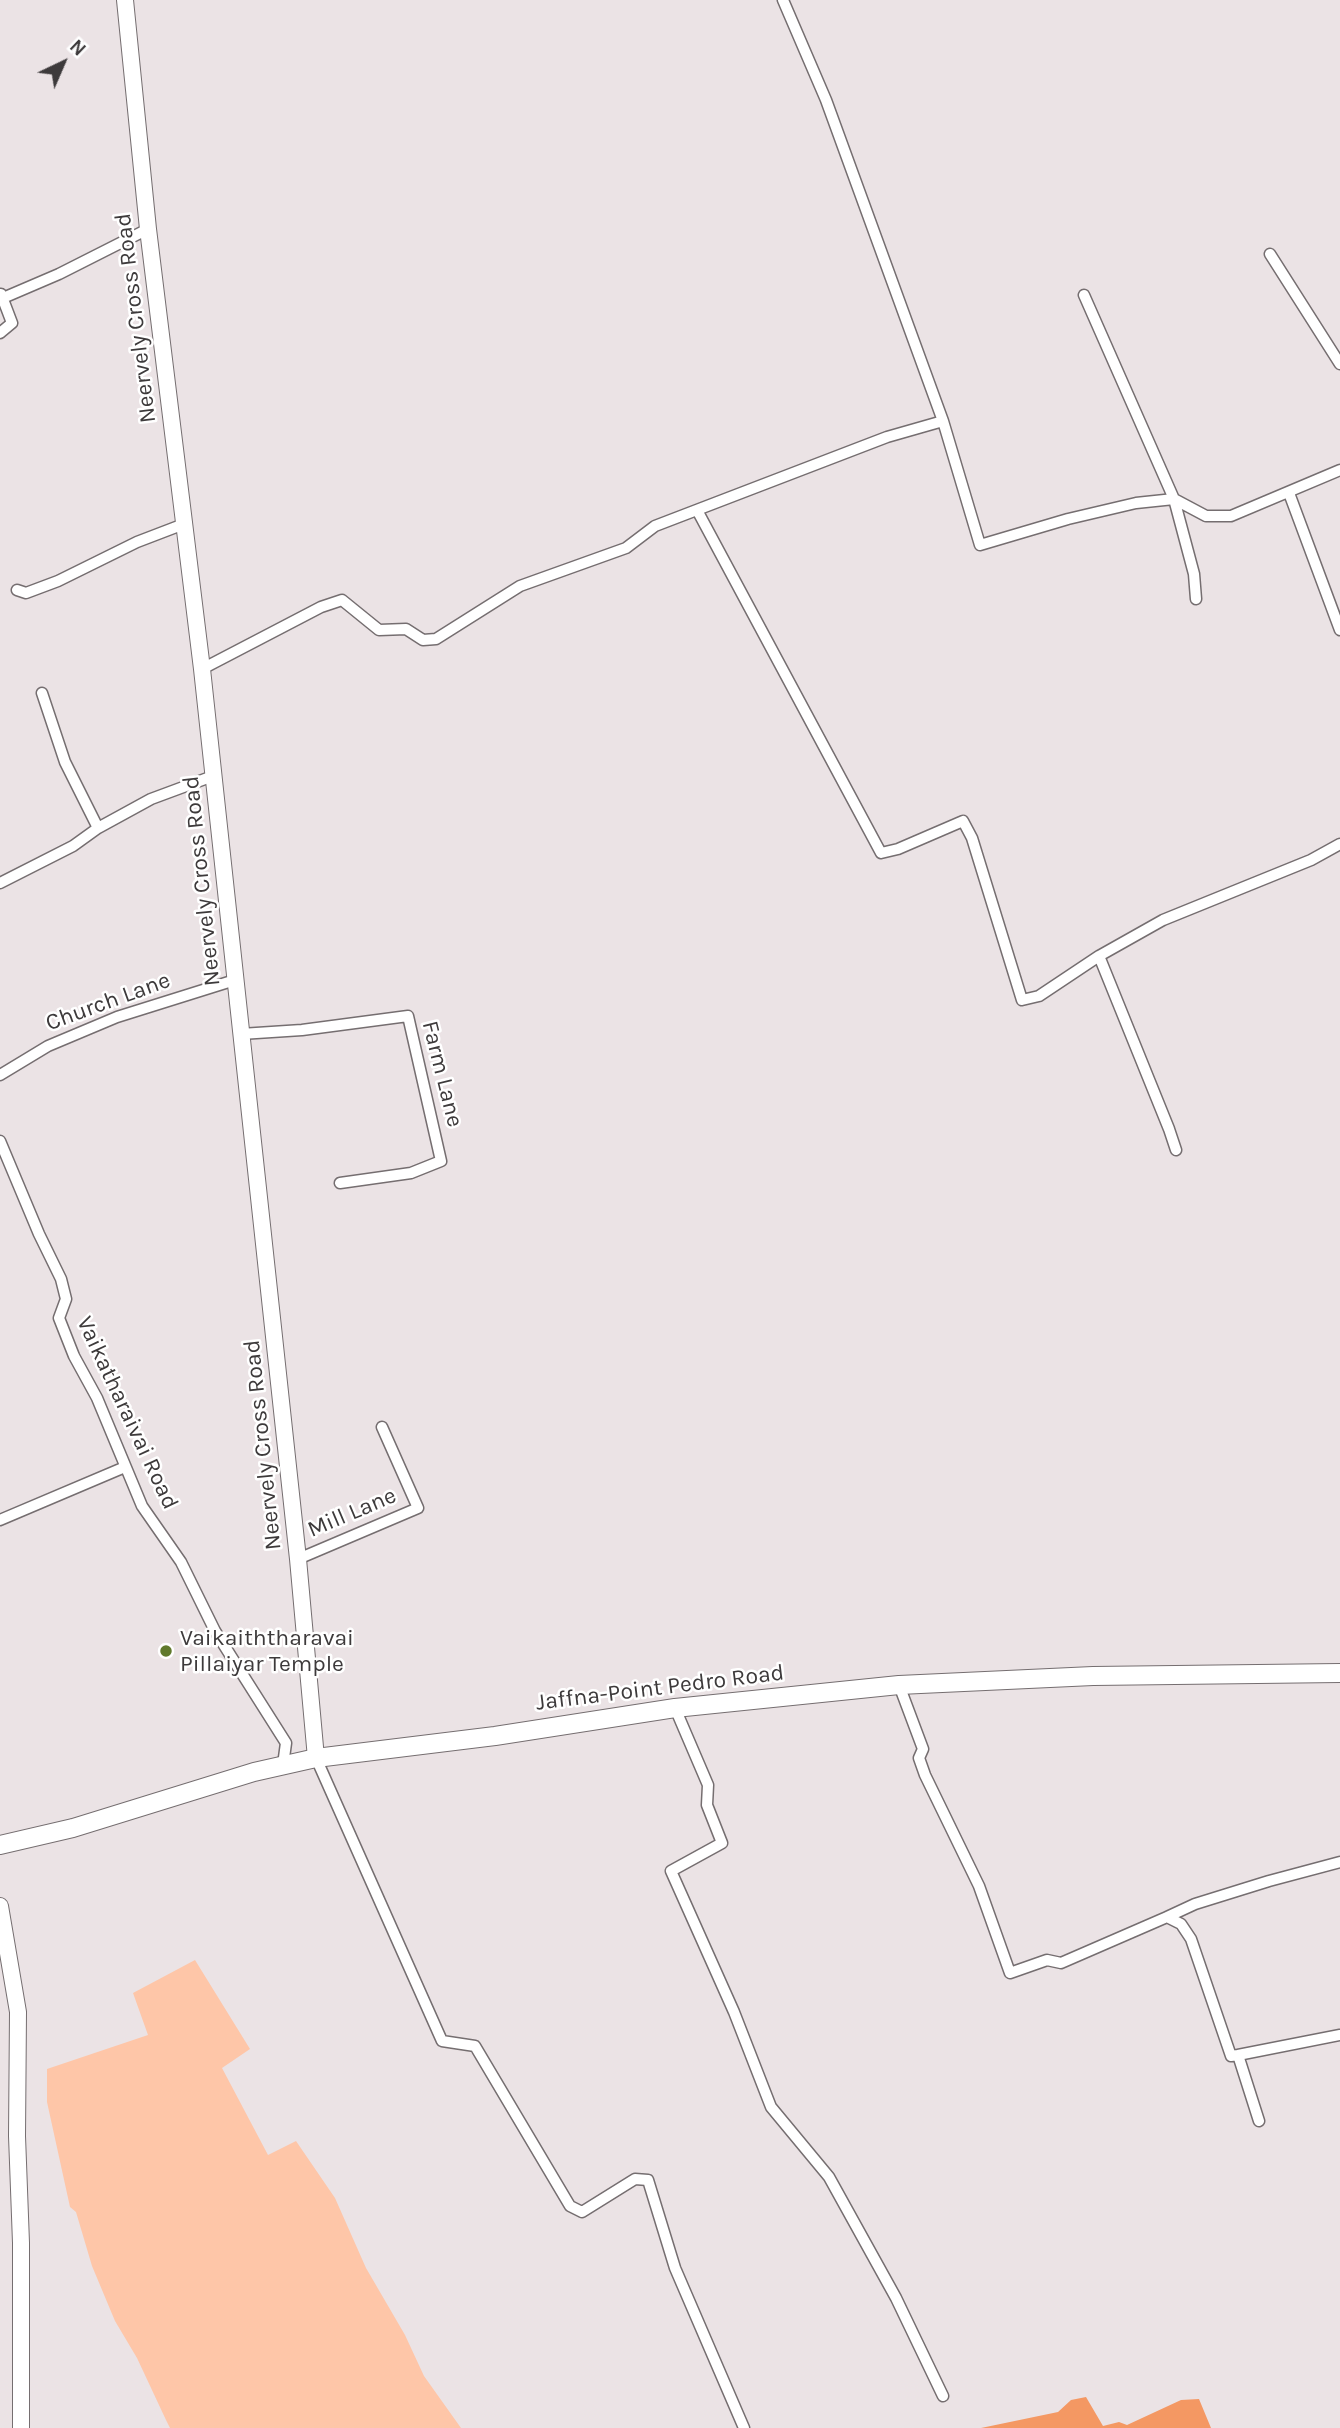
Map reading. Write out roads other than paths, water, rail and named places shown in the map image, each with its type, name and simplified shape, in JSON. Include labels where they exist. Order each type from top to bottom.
[{"type":"main road","name":"Jaffna-Point Pedro Road","points":[[0,1845],[73,1828],[254,1772],[316,1758],[675,1708],[899,1685],[1093,1676],[1340,1673]]},
{"type":"street","name":"Neervely Cross Road","points":[[125,0],[148,229],[202,668],[298,1559],[316,1758]]},
{"type":"street","points":[[783,0],[826,100],[943,421],[980,545],[1068,519],[1136,503],[1174,499],[1206,516],[1230,516],[1340,470]]},
{"type":"street","points":[[0,333],[12,323],[1,295],[59,274],[148,229]]},
{"type":"street","points":[[1270,254],[1340,364]]},
{"type":"street","points":[[1084,295],[1174,499],[1194,574],[1196,598]]},
{"type":"street","points":[[202,668],[321,607],[342,600],[379,630],[406,629],[423,640],[436,639],[520,586],[626,548],[655,526],[877,441],[943,421]]},
{"type":"street","points":[[1289,493],[1340,630]]},
{"type":"street","points":[[697,510],[881,853],[898,849],[963,821],[972,838],[1022,1000],[1039,996],[1099,956],[1163,920],[1311,860],[1340,844]]},
{"type":"street","points":[[17,590],[26,593],[58,581],[137,542],[184,524]]},
{"type":"street","points":[[42,693],[65,762],[98,828]]},
{"type":"street","points":[[0,883],[73,846],[98,828],[150,799],[213,776]]},
{"type":"street","points":[[1099,956],[1176,1150]]},
{"type":"street","name":"Church Lane","points":[[0,1075],[48,1046],[117,1017],[235,981]]},
{"type":"street","name":"Farm Lane","points":[[241,1034],[302,1030],[408,1016],[441,1161],[411,1173],[340,1183]]},
{"type":"street","name":"Vaikatharaivai Road","points":[[0,1141],[61,1279],[66,1299],[59,1318],[74,1356],[97,1398],[142,1506],[181,1562],[215,1630],[286,1743],[283,1765]]},
{"type":"street","name":"Mill Lane","points":[[298,1559],[418,1508],[382,1427]]},
{"type":"street","points":[[0,1520],[125,1467]]},
{"type":"street","points":[[899,1685],[923,1749],[919,1758],[925,1775],[979,1886],[1010,1973],[1047,1960],[1061,1963],[1195,1904],[1340,1862]]},
{"type":"street","points":[[675,1708],[708,1785],[707,1805],[722,1843],[671,1871],[734,2012],[771,2107],[829,2177],[896,2298],[943,2396]]},
{"type":"street","points":[[316,1758],[442,2041],[475,2046],[570,2206],[582,2211],[635,2179],[648,2180],[675,2268],[744,2428]]},
{"type":"street","points":[[0,1906],[19,2012],[17,2136],[21,2243],[21,2428]]},
{"type":"street","points":[[1167,1917],[1181,1924],[1191,1939],[1231,2056],[1340,2035]]},
{"type":"street","points":[[1238,2055],[1259,2121]]},
{"type":"place","name":"Vaikaiththaravai Pillaiyar Temple","points":[[166,1651]]}]
